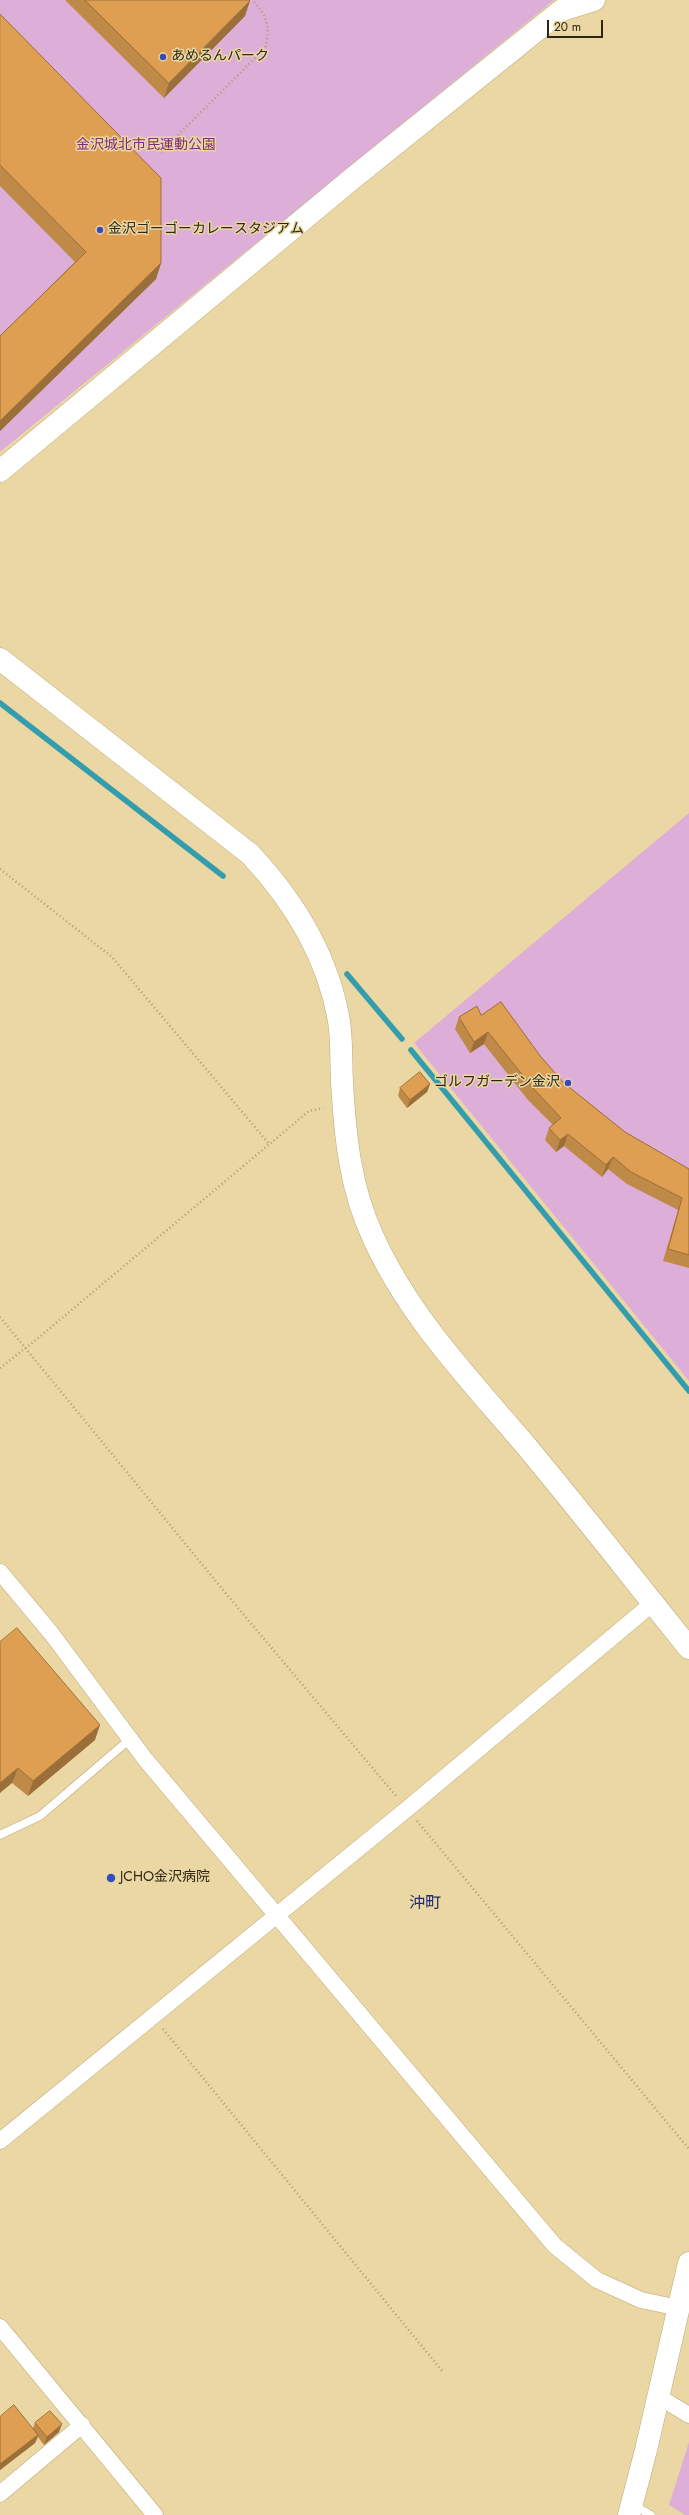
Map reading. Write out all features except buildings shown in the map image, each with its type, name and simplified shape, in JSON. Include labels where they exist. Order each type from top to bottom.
[{"type":"street","points":[[0,471],[353,178],[562,10],[594,0]]},
{"type":"street","points":[[0,658],[250,854],[281,890],[309,934],[329,984],[339,1023],[347,1146],[358,1196],[372,1236],[408,1302],[433,1335],[689,1648]]},
{"type":"street","points":[[0,1572],[51,1633],[130,1739],[555,2246],[597,2280],[642,2300],[679,2308]]},
{"type":"street","points":[[0,2141],[407,1809],[653,1603]]},
{"type":"street","points":[[630,2510],[659,2397],[689,2263]]},
{"type":"street","points":[[0,2327],[155,2515]]},
{"type":"street","points":[[659,2397],[689,2415]]},
{"type":"street","points":[[0,2494],[82,2425]]},
{"type":"lane","points":[[0,1835],[40,1816],[130,1739]]},
{"type":"lane","points":[[630,2510],[651,2515]]},
{"type":"path","points":[[161,152],[265,48],[269,34],[268,22],[262,11],[252,0]]},
{"type":"path","points":[[0,869],[112,957],[270,1145]]},
{"type":"path","points":[[0,1368],[270,1145],[309,1111],[344,1105]]},
{"type":"path","points":[[0,1317],[228,1596],[689,2149]]},
{"type":"path","points":[[152,2016],[443,2372]]},
{"type":"green space","name":"金沢城北市民運動公園","points":[[0,0],[554,0],[0,452]]},
{"type":"green space","name":"ゴルフガーデン金沢","points":[[689,813],[689,1381],[414,1043]]},
{"type":"green space","points":[[689,2442],[689,2515],[685,2515],[669,2505]]},
{"type":"waterway","points":[[0,703],[223,876]]},
{"type":"waterway","points":[[347,974],[402,1039]]},
{"type":"waterway","points":[[411,1050],[689,1391]]},
{"type":"place","name":"あめるんパーク","points":[[163,57]]},
{"type":"place","name":"金沢ゴーゴーカレースタジアム","points":[[100,230]]},
{"type":"place","name":"ゴルフガーデン金沢","points":[[568,1083]]},
{"type":"place","name":"JCHO金沢病院","points":[[111,1878]]},
{"type":"district","name":"沖町","points":[[425,1904]]}]
